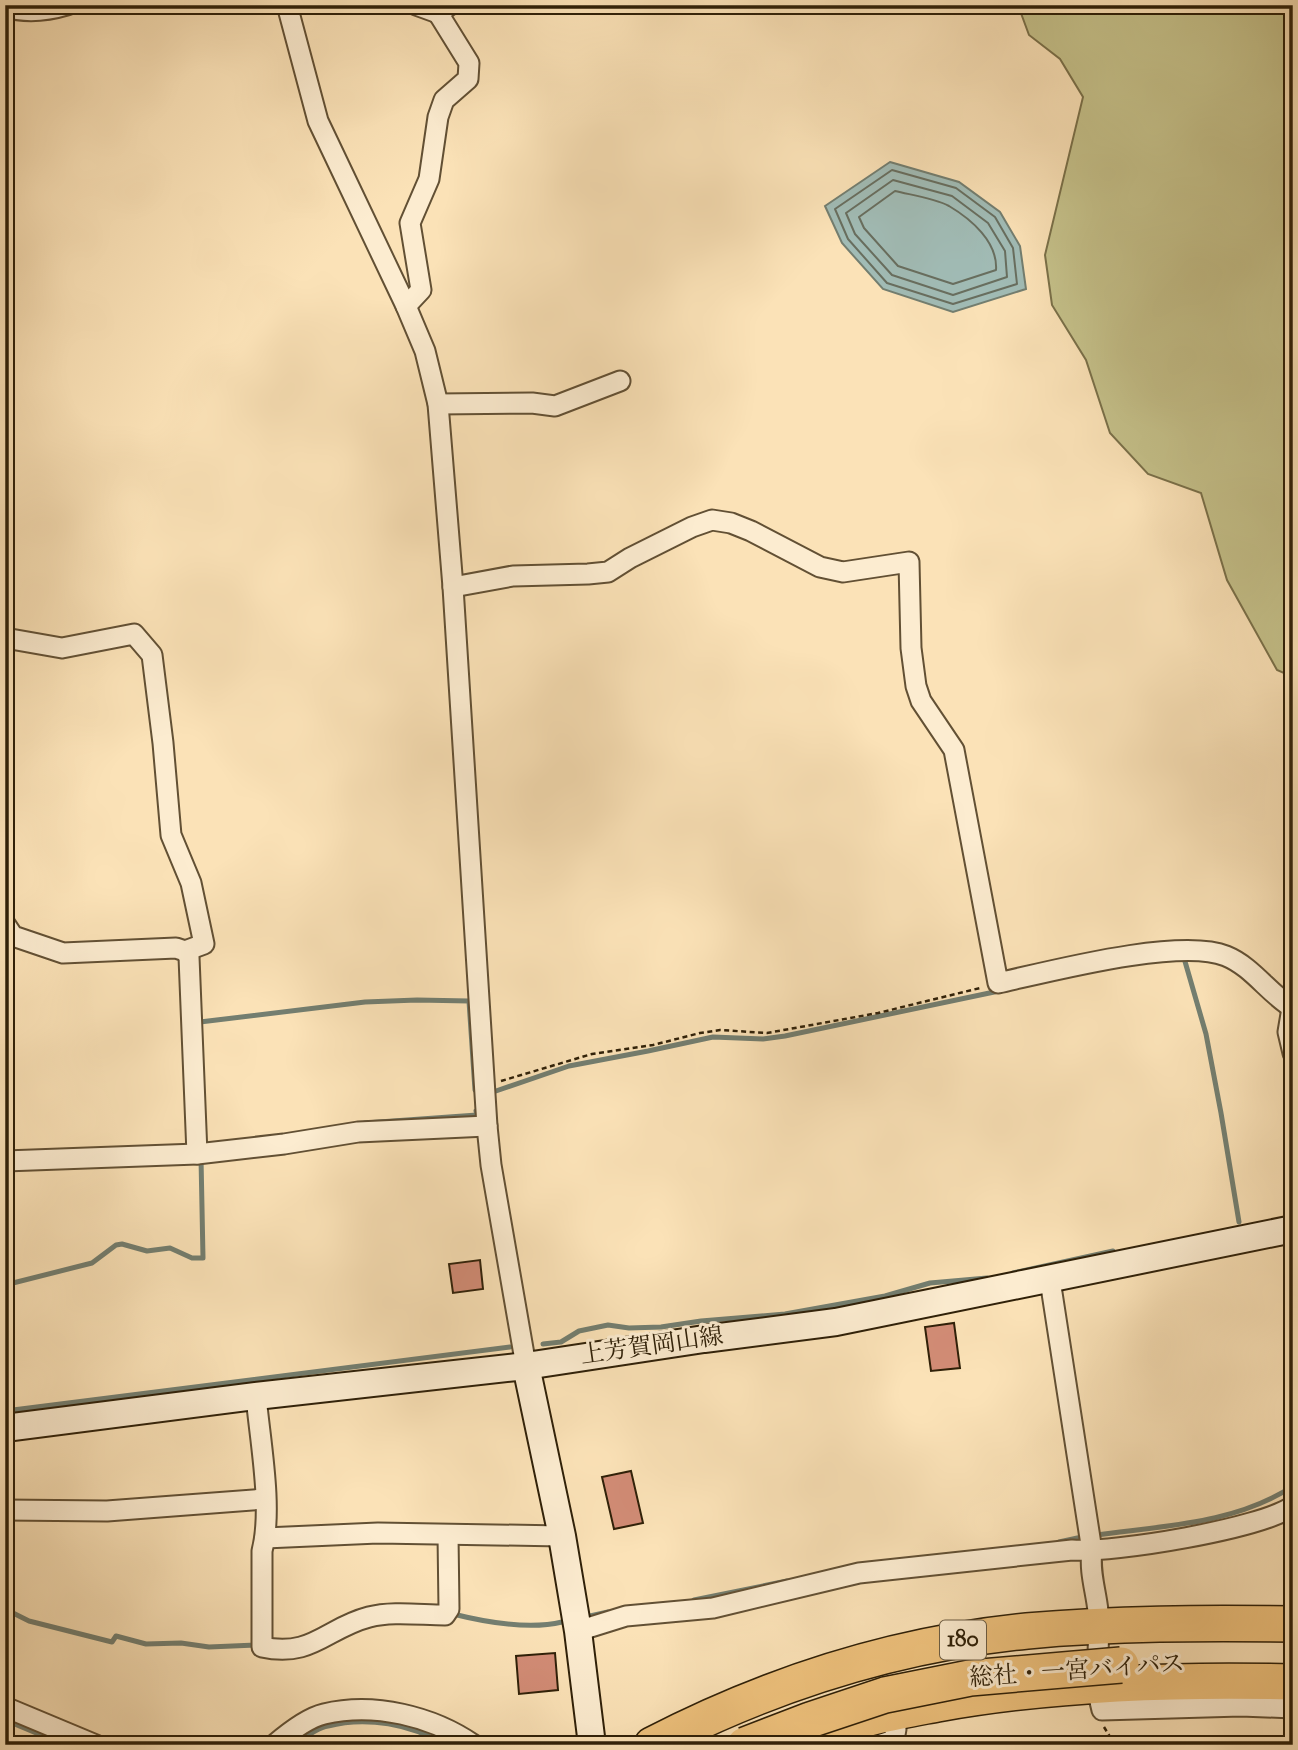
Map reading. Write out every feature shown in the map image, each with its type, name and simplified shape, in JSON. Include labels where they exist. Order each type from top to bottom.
[{"type":"highway","name":"180","points":[[652,1745],[702,1719],[815,1676],[876,1657],[988,1637],[1098,1626],[1293,1624]]},
{"type":"highway","name":"総社・一宮バイパス","points":[[745,1745],[885,1695],[970,1678],[1109,1675],[1293,1663]]},
{"type":"highway","name":"180","points":[[794,1745],[843,1725],[891,1712],[1109,1675],[1293,1682]]},
{"type":"main road","name":"上芳賀岡山線","points":[[5,1428],[256,1396],[526,1366],[836,1322],[1293,1229]]},
{"type":"main road","points":[[526,1366],[562,1536],[578,1631],[592,1745]]},
{"type":"street","points":[[5,7],[30,10],[67,5]]},
{"type":"street","points":[[287,5],[318,121],[407,306],[425,351],[438,404],[453,587],[487,1126],[491,1165],[526,1366]]},
{"type":"street","points":[[407,306],[421,290],[410,223],[429,179],[438,117],[444,100],[468,79],[469,63],[444,9],[416,5]]},
{"type":"street","points":[[438,404],[532,403],[555,406],[620,381]]},
{"type":"street","points":[[453,587],[513,576],[588,575],[608,572],[630,558],[712,520],[731,523],[820,567],[843,572],[909,562],[911,648],[916,686],[921,701],[954,750],[998,983],[1103,960],[1168,952],[1224,955],[1245,967],[1292,1008],[1288,1032],[1293,1053]]},
{"type":"street","points":[[5,638],[62,648],[134,634],[152,655],[163,743],[170,835],[191,883],[204,944],[191,948],[63,953],[9,930]]},
{"type":"street","points":[[191,948],[189,957],[197,1154]]},
{"type":"street","points":[[5,1161],[197,1154],[358,1132],[487,1126]]},
{"type":"street","points":[[1050,1280],[1092,1551],[1090,1563],[1098,1626],[1109,1675],[1101,1710],[1241,1706],[1293,1708]]},
{"type":"street","points":[[256,1396],[265,1499],[261,1645],[274,1650],[299,1649],[369,1617],[447,1612],[448,1535]]},
{"type":"street","points":[[5,1510],[107,1511],[265,1499]]},
{"type":"street","points":[[578,1631],[626,1616],[713,1608],[859,1573],[1072,1550],[1092,1551],[1207,1533],[1282,1514],[1293,1506]]},
{"type":"street","points":[[265,1538],[378,1533],[562,1536]]},
{"type":"street","points":[[5,1707],[96,1745]]},
{"type":"street","points":[[274,1745],[296,1728],[322,1714],[360,1709],[392,1712],[436,1724],[474,1745]]},
{"type":"street","points":[[878,1745],[894,1740],[896,1729],[891,1712]]},
{"type":"path","points":[[485,1087],[592,1054],[653,1045],[720,1030],[767,1033],[779,1031],[878,1013],[998,983]]},
{"type":"shaded area","points":[[1018,5],[1293,5],[1293,677],[1277,670],[1227,580],[1201,493],[1148,474],[1110,433],[1086,360],[1052,305],[1045,255],[1083,97],[1060,59],[1029,35]]},
{"type":"water","points":[[890,162],[959,182],[1000,212],[1020,246],[1026,289],[953,312],[883,289],[842,243],[825,206]]},
{"type":"building","points":[[480,1260],[483,1289],[453,1293],[449,1264]]},
{"type":"building","points":[[954,1323],[960,1368],[931,1371],[925,1327]]},
{"type":"building","points":[[631,1471],[643,1523],[614,1529],[602,1477]]},
{"type":"building","points":[[555,1653],[558,1690],[519,1694],[516,1656]]},
{"type":"waterway","points":[[1184,958],[1206,1034],[1239,1222]]},
{"type":"waterway","points":[[493,1092],[569,1066],[713,1037],[763,1039],[785,1036],[999,991]]},
{"type":"waterway","points":[[200,1016],[200,1022],[365,1002],[469,1001],[475,1090]]},
{"type":"waterway","points":[[365,1123],[477,1115],[476,1111]]},
{"type":"waterway","points":[[5,1285],[92,1263],[116,1245],[122,1244],[147,1251],[170,1248],[192,1258],[203,1258],[201,1158]]},
{"type":"waterway","points":[[1013,1273],[1113,1251]]},
{"type":"waterway","points":[[543,1344],[561,1342],[579,1331],[608,1325],[629,1328],[661,1327],[785,1314],[885,1296],[930,1283],[987,1278]]},
{"type":"waterway","points":[[5,1411],[510,1347]]},
{"type":"waterway","points":[[1096,1535],[1172,1526],[1223,1516],[1271,1499],[1293,1486]]},
{"type":"waterway","points":[[1059,1542],[1082,1537]]},
{"type":"waterway","points":[[694,1600],[787,1581]]},
{"type":"waterway","points":[[5,1609],[29,1621],[112,1642],[116,1636],[146,1644],[181,1643],[209,1647],[259,1645]]},
{"type":"waterway","points":[[590,1616],[608,1612]]},
{"type":"waterway","points":[[453,1614],[521,1625],[562,1622]]},
{"type":"waterway","points":[[5,1720],[65,1745]]},
{"type":"waterway","points":[[294,1745],[324,1727],[358,1722],[403,1727],[445,1745]]}]
